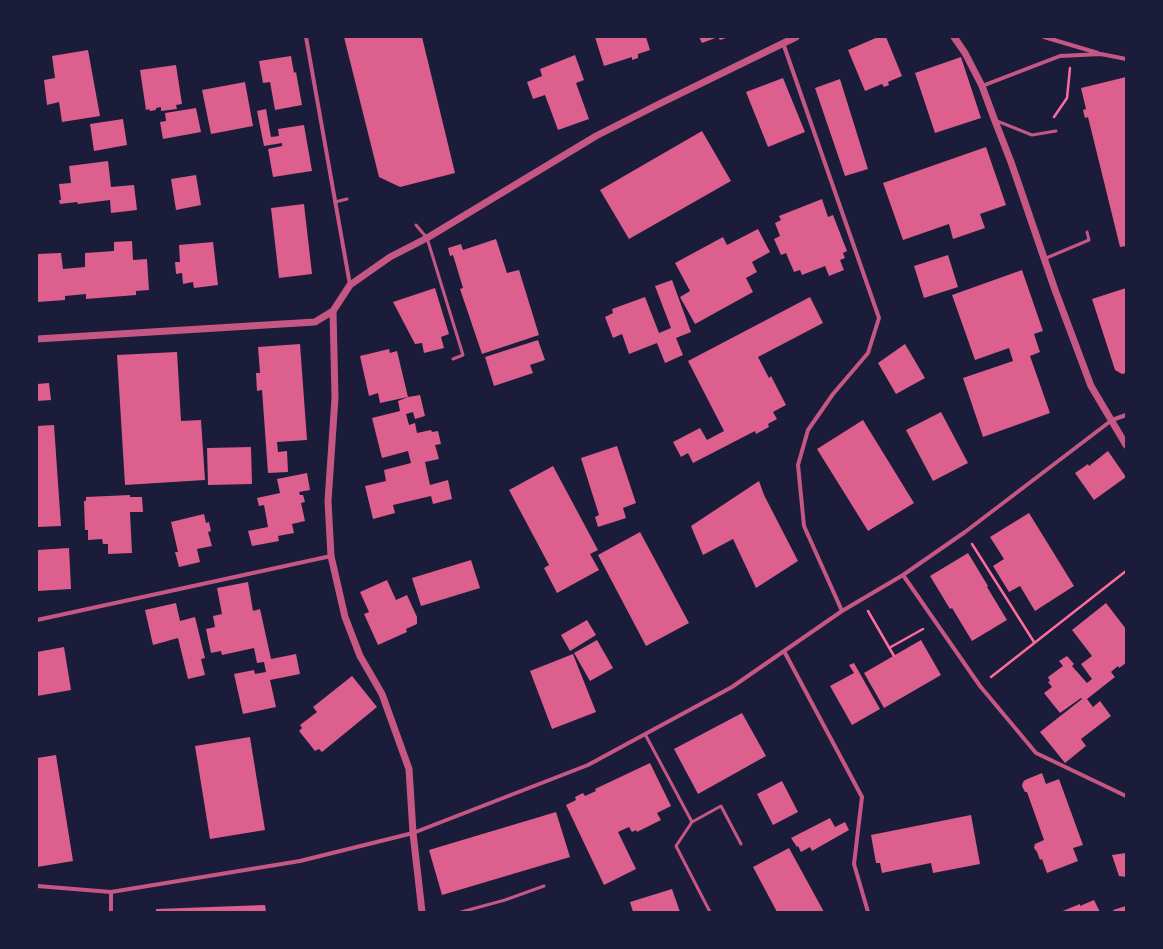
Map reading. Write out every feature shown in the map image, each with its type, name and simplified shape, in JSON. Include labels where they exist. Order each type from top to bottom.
[{"type":"street","points":[[306,37],[350,285]]},
{"type":"street","points":[[37,339],[315,322],[333,311],[350,285],[390,257],[427,238],[596,136],[796,37]]},
{"type":"street","points":[[954,37],[965,53],[982,86],[1011,162],[1044,259],[1091,386],[1126,445]]},
{"type":"street","points":[[1044,37],[1101,54],[1126,59]]},
{"type":"street","points":[[783,43],[879,318],[868,353],[833,394],[808,430],[798,465],[804,526],[842,611]]},
{"type":"street","points":[[982,86],[1060,56],[1101,54]]},
{"type":"street","points":[[333,311],[335,398],[328,501],[331,556],[345,617],[360,656],[382,694],[408,769],[413,834],[422,912]]},
{"type":"street","points":[[37,886],[111,892],[300,861],[413,834],[588,765],[732,687],[842,611],[903,576],[965,532],[1112,420],[1126,415]]},
{"type":"street","points":[[37,620],[331,556]]},
{"type":"street","points":[[903,576],[980,686],[1036,753],[1126,796]]},
{"type":"street","points":[[784,651],[862,797],[854,864],[868,912]]},
{"type":"street","points":[[111,892],[111,912]]},
{"type":"lane","points":[[995,121],[1032,135],[1056,131]]},
{"type":"lane","points":[[336,202],[346,199]]},
{"type":"lane","points":[[416,225],[427,238],[463,355],[453,359]]},
{"type":"lane","points":[[1044,259],[1089,240],[1087,232]]},
{"type":"lane","points":[[645,734],[692,822]]},
{"type":"lane","points":[[710,912],[676,846],[692,822],[720,806],[741,844]]},
{"type":"lane","points":[[461,912],[505,900],[544,886]]},
{"type":"path","points":[[1056,131],[1054,118],[1067,98],[1071,56]]},
{"type":"path","points":[[965,532],[1034,642]]},
{"type":"path","points":[[980,686],[1126,571]]},
{"type":"path","points":[[872,619],[894,656]]},
{"type":"path","points":[[888,648],[935,622]]},
{"type":"building","points":[[344,37],[422,37],[455,173],[400,187],[379,177]]},
{"type":"building","points":[[595,37],[646,37],[650,50],[638,54],[638,58],[632,60],[632,57],[604,66]]},
{"type":"building","points":[[699,37],[718,37],[702,43]]},
{"type":"building","points":[[718,37],[729,37],[720,40]]},
{"type":"building","points":[[878,37],[886,37],[902,76],[888,82],[889,85],[884,87],[882,84],[865,91],[848,50]]},
{"type":"building","points":[[88,50],[100,116],[62,122],[59,102],[47,105],[44,80],[55,78],[52,56]]},
{"type":"building","points":[[575,55],[584,80],[576,83],[589,119],[558,130],[545,95],[533,99],[527,82],[542,76],[540,69]]},
{"type":"building","points":[[291,56],[294,73],[296,72],[302,105],[275,110],[270,82],[263,83],[259,61]]},
{"type":"building","points":[[961,57],[981,118],[935,133],[915,73]]},
{"type":"building","points":[[176,65],[182,104],[176,105],[177,109],[161,111],[161,107],[156,108],[156,110],[146,110],[140,70]]},
{"type":"building","points":[[1126,77],[1126,246],[1120,247],[1088,117],[1085,118],[1083,110],[1086,109],[1081,88]]},
{"type":"building","points":[[783,78],[805,132],[768,147],[746,92]]},
{"type":"building","points":[[840,79],[868,169],[845,176],[815,88]]},
{"type":"building","points":[[245,82],[253,126],[211,134],[202,90]]},
{"type":"building","points":[[196,108],[201,132],[163,139],[160,122],[166,121],[165,113]]},
{"type":"building","points":[[266,109],[271,137],[279,136],[278,129],[304,125],[312,171],[273,177],[268,149],[282,146],[282,143],[264,146],[257,111]]},
{"type":"building","points":[[123,119],[127,145],[94,151],[90,124]]},
{"type":"building","points":[[702,131],[731,181],[629,239],[600,190]]},
{"type":"building","points":[[986,147],[1006,205],[980,214],[985,228],[953,239],[949,224],[903,240],[883,183]]},
{"type":"building","points":[[108,161],[111,187],[134,185],[137,210],[111,213],[110,200],[78,204],[77,202],[60,204],[59,184],[71,183],[69,166]]},
{"type":"building","points":[[196,175],[201,205],[176,210],[171,179]]},
{"type":"building","points":[[822,199],[828,217],[833,215],[847,251],[843,253],[845,258],[840,260],[844,270],[829,276],[825,266],[802,275],[800,270],[794,272],[786,253],[781,255],[774,239],[780,236],[775,223],[781,220],[779,216]]},
{"type":"building","points":[[304,204],[312,274],[279,278],[271,208]]},
{"type":"building","points":[[758,229],[770,252],[752,262],[757,272],[746,278],[753,292],[695,324],[680,297],[690,291],[675,263],[723,237],[727,245]]},
{"type":"building","points":[[496,239],[507,273],[519,270],[539,335],[482,354],[460,289],[463,288],[453,255],[450,256],[448,248],[461,244],[463,250]]},
{"type":"building","points":[[132,241],[133,260],[147,259],[149,290],[136,291],[136,295],[86,299],[86,294],[65,296],[65,300],[37,302],[37,254],[61,253],[63,269],[85,267],[85,253],[114,251],[114,242]]},
{"type":"building","points":[[213,242],[218,285],[194,288],[193,282],[183,284],[182,273],[176,274],[175,262],[180,262],[179,245]]},
{"type":"building","points":[[948,255],[958,287],[924,298],[914,266]]},
{"type":"building","points":[[1022,270],[1043,331],[1034,334],[1040,352],[1030,356],[1050,413],[983,437],[963,378],[1013,361],[1009,348],[975,360],[952,295]]},
{"type":"building","points":[[672,280],[691,332],[676,338],[683,355],[665,363],[657,343],[629,354],[622,334],[613,338],[605,317],[613,313],[612,309],[645,297],[659,333],[671,328],[655,286]]},
{"type":"building","points":[[435,288],[449,334],[441,337],[444,348],[424,353],[422,343],[415,344],[393,302]]},
{"type":"building","points":[[1126,288],[1126,373],[1122,374],[1115,370],[1092,299]]},
{"type":"building","points":[[810,297],[823,323],[758,357],[769,378],[771,376],[786,405],[773,412],[777,419],[768,424],[769,427],[756,434],[755,431],[693,463],[688,453],[681,457],[673,442],[700,428],[707,440],[724,431],[688,361]]},
{"type":"building","points":[[538,340],[545,360],[530,365],[533,373],[494,386],[485,357]]},
{"type":"building","points":[[300,344],[307,440],[277,442],[278,452],[287,451],[288,472],[268,473],[262,390],[257,391],[256,373],[260,373],[258,347]]},
{"type":"building","points":[[905,344],[925,378],[896,394],[878,363]]},
{"type":"building","points":[[389,349],[390,353],[397,351],[408,397],[380,403],[378,393],[369,396],[360,356]]},
{"type":"building","points":[[177,352],[181,421],[201,420],[205,480],[125,485],[117,355]]},
{"type":"building","points":[[49,383],[51,400],[37,401],[37,384]]},
{"type":"building","points":[[420,395],[425,416],[415,419],[413,412],[406,414],[409,425],[415,423],[417,433],[431,430],[432,432],[438,431],[441,444],[435,445],[439,459],[425,462],[430,485],[448,480],[452,499],[433,504],[431,496],[393,505],[395,513],[373,519],[365,486],[386,481],[384,470],[411,463],[408,451],[382,458],[372,418],[400,411],[398,401],[408,397]]},
{"type":"building","points":[[941,412],[968,463],[933,481],[906,430]]},
{"type":"building","points":[[863,420],[914,503],[868,531],[817,449]]},
{"type":"building","points":[[54,425],[61,526],[37,527],[37,426]]},
{"type":"building","points":[[617,446],[636,503],[623,508],[626,518],[598,527],[595,517],[599,515],[581,458]]},
{"type":"building","points":[[251,447],[252,484],[208,485],[207,448]]},
{"type":"building","points":[[1108,451],[1126,477],[1094,500],[1075,473],[1088,464],[1089,466]]},
{"type":"building","points":[[553,466],[598,550],[590,554],[599,570],[557,593],[544,568],[549,565],[509,490]]},
{"type":"building","points":[[307,473],[310,490],[299,492],[300,495],[303,495],[305,502],[301,503],[305,521],[292,524],[294,533],[278,536],[279,541],[252,546],[248,531],[268,527],[264,505],[259,506],[257,498],[280,493],[277,479]]},
{"type":"building","points":[[759,481],[764,495],[798,561],[756,588],[733,539],[703,555],[691,526]]},
{"type":"building","points":[[130,495],[130,497],[142,497],[143,512],[130,512],[132,553],[108,554],[108,544],[103,544],[102,539],[88,540],[88,530],[85,530],[84,501],[86,501],[86,497]]},
{"type":"building","points":[[1029,513],[1074,586],[1035,611],[1020,586],[1009,592],[993,566],[1004,559],[990,537]]},
{"type":"building","points":[[204,514],[206,523],[209,522],[211,531],[208,532],[212,546],[197,549],[200,562],[179,567],[175,552],[178,552],[171,522]]},
{"type":"building","points":[[640,532],[689,623],[646,646],[598,555]]},
{"type":"building","points":[[69,548],[71,589],[37,591],[37,550]]},
{"type":"building","points":[[968,553],[1007,620],[972,641],[930,576]]},
{"type":"building","points":[[471,560],[480,588],[421,606],[412,578]]},
{"type":"building","points":[[387,580],[396,600],[407,595],[417,617],[417,624],[406,629],[407,632],[378,645],[364,614],[369,612],[360,592]]},
{"type":"building","points":[[248,582],[253,611],[260,609],[271,659],[296,654],[300,674],[270,680],[276,707],[243,714],[234,674],[254,670],[255,674],[266,672],[264,662],[257,663],[254,648],[222,655],[221,651],[211,653],[206,629],[215,627],[213,616],[222,614],[217,588]]},
{"type":"building","points":[[176,603],[180,621],[195,617],[205,658],[201,659],[205,675],[188,679],[178,638],[153,645],[145,610]]},
{"type":"building","points":[[1106,603],[1126,629],[1126,663],[1119,668],[1118,666],[1111,672],[1115,677],[1087,699],[1093,707],[1100,701],[1111,716],[1081,739],[1086,746],[1065,763],[1040,732],[1082,699],[1081,698],[1060,713],[1044,693],[1052,687],[1048,682],[1050,681],[1048,677],[1063,666],[1059,661],[1067,656],[1074,664],[1072,666],[1087,683],[1092,679],[1081,664],[1092,656],[1072,630]]},
{"type":"building","points":[[587,620],[596,635],[570,651],[561,635]]},
{"type":"building","points":[[597,640],[613,668],[590,681],[574,653]]},
{"type":"building","points":[[921,640],[941,675],[884,708],[864,673]]},
{"type":"building","points":[[64,647],[71,690],[37,696],[37,652]]},
{"type":"building","points":[[573,654],[596,712],[552,729],[530,671]]},
{"type":"building","points":[[854,663],[880,709],[852,725],[830,686],[854,673],[849,665]]},
{"type":"building","points":[[352,676],[377,707],[322,752],[319,749],[315,751],[299,731],[302,728],[300,725],[317,712],[313,707]]},
{"type":"building","points":[[742,713],[766,756],[698,794],[674,749]]},
{"type":"building","points":[[250,737],[265,830],[210,839],[195,746]]},
{"type":"building","points":[[56,755],[73,861],[37,867],[37,758]]},
{"type":"building","points":[[650,763],[671,806],[657,813],[661,820],[637,832],[636,830],[632,832],[629,827],[618,832],[636,869],[604,885],[566,805],[576,800],[575,797],[583,793],[585,796],[596,791],[595,789]]},
{"type":"building","points":[[1042,773],[1046,784],[1059,779],[1083,845],[1073,848],[1078,861],[1047,873],[1042,859],[1040,860],[1034,848],[1035,844],[1044,840],[1027,792],[1025,792],[1022,786],[1025,780]]},
{"type":"building","points":[[782,781],[798,812],[773,825],[757,794]]},
{"type":"building","points":[[556,812],[570,857],[442,895],[429,850]]},
{"type":"building","points":[[971,815],[980,864],[933,873],[931,863],[882,873],[880,863],[876,863],[871,835]]},
{"type":"building","points":[[830,818],[835,827],[845,822],[849,830],[812,851],[810,847],[801,852],[791,838]]},
{"type":"building","points":[[789,848],[824,912],[777,912],[753,867]]},
{"type":"building","points":[[1126,853],[1126,877],[1119,876],[1112,855]]},
{"type":"building","points":[[672,889],[680,912],[633,912],[630,902]]},
{"type":"building","points":[[1094,900],[1100,912],[1060,912],[1080,904],[1080,906]]},
{"type":"building","points":[[265,905],[266,912],[156,912],[156,909]]},
{"type":"building","points":[[1126,906],[1126,912],[1114,912],[1113,910]]}]
